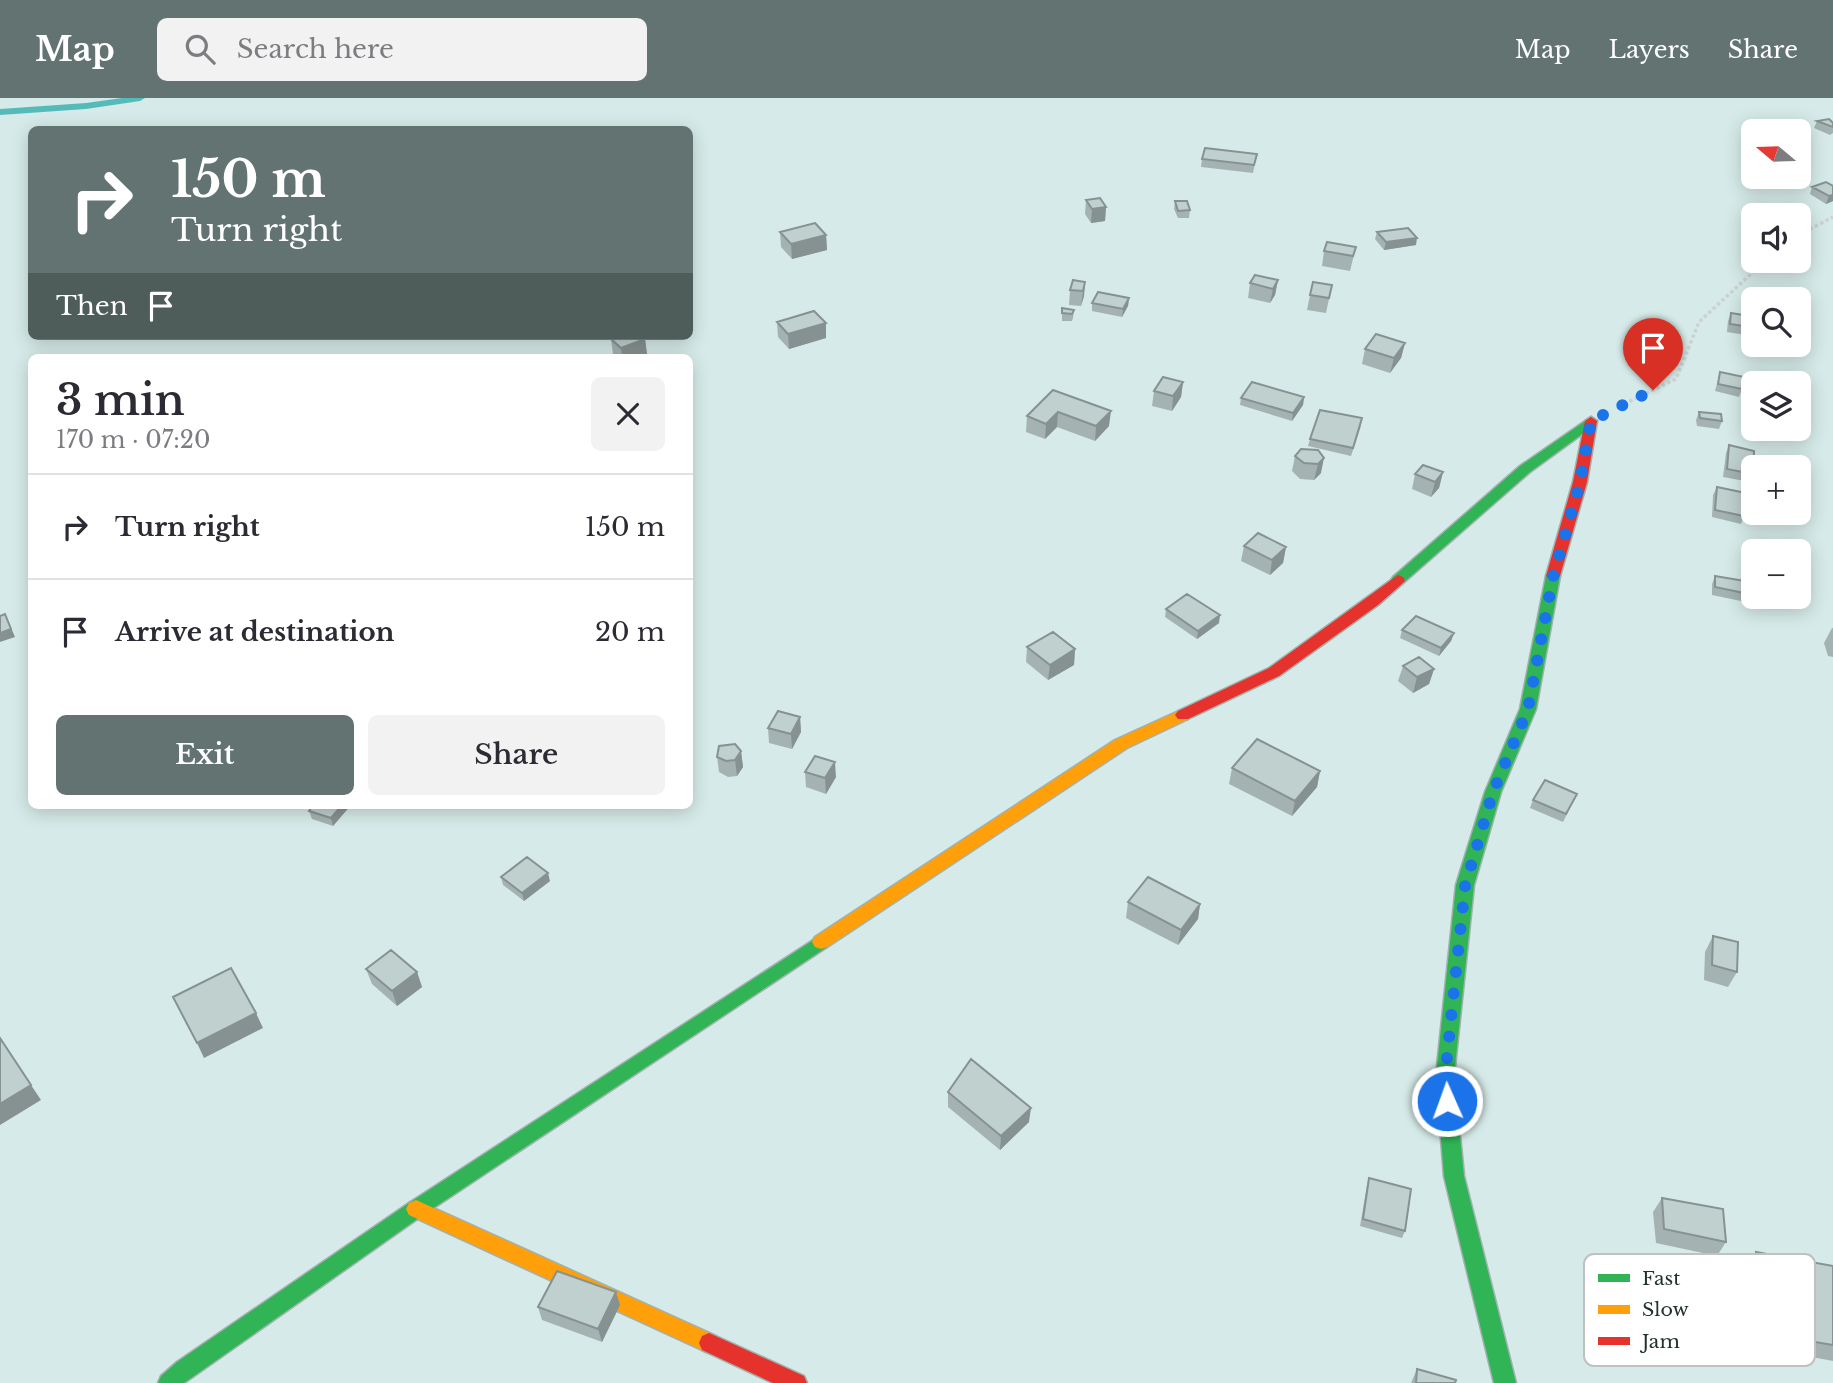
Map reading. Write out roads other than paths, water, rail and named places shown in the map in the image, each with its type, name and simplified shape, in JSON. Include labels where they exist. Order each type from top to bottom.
[{"type":"street","points":[[169,1383],[184,1369],[416,1209],[1121,744],[1274,672],[1373,602],[1525,469],[1591,421],[1580,482],[1553,577],[1528,709],[1493,792],[1465,886],[1445,1076],[1454,1177],[1504,1383]]},
{"type":"street","points":[[416,1209],[796,1383]]},
{"type":"waterway","points":[[0,112],[86,106],[140,98]]}]
